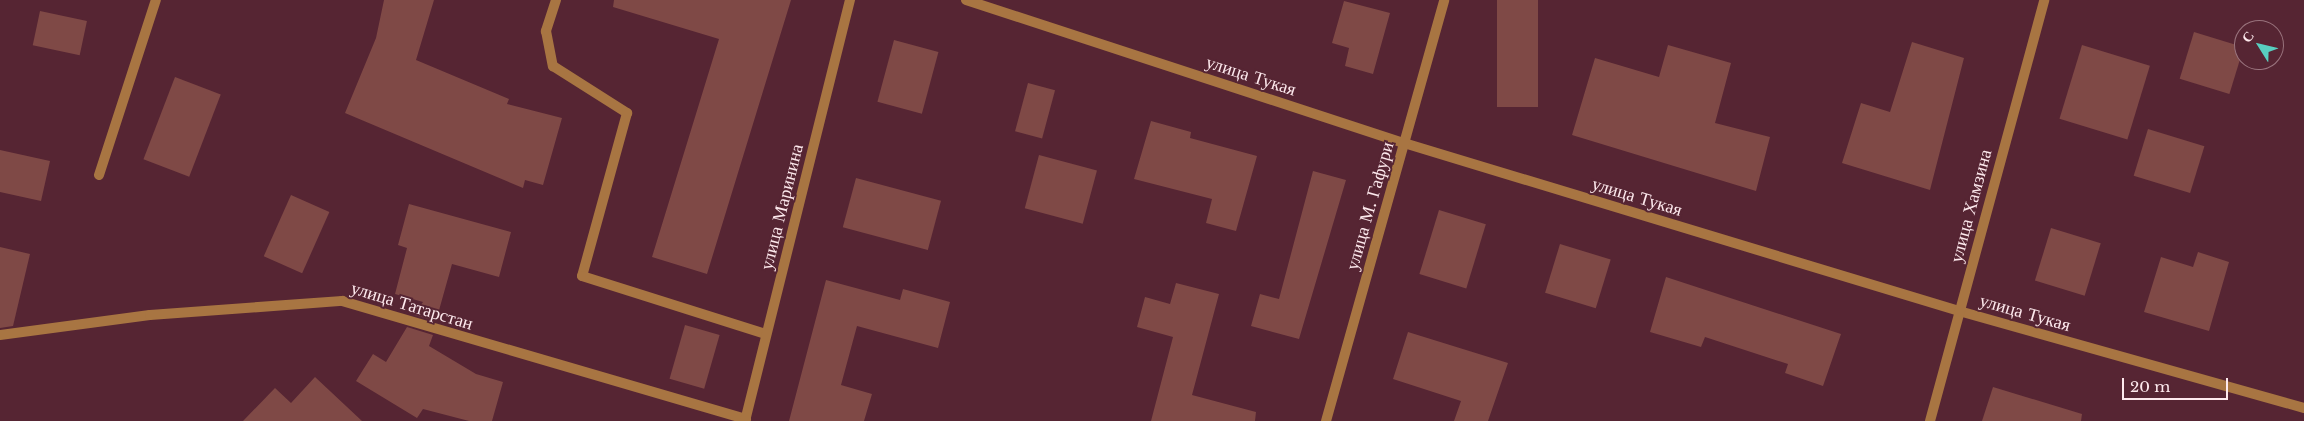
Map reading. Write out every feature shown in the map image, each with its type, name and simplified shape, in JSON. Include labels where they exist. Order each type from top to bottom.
[{"type":"street","points":[[99,175],[156,0]]},
{"type":"street","points":[[556,0],[546,31],[553,66],[627,113],[582,276],[766,334]]},
{"type":"street","name":"улица Маринина","points":[[745,420],[850,0]]},
{"type":"street","name":"улица Тукая","points":[[966,0],[1404,143],[1959,312],[2304,408]]},
{"type":"street","name":"улица М. Гафури","points":[[1326,421],[1444,0]]},
{"type":"street","name":"улица Хамзина","points":[[1930,421],[2044,0]]},
{"type":"street","name":"улица Татарстан","points":[[0,335],[150,315],[342,301],[745,420]]},
{"type":"building","points":[[384,0],[434,0],[416,60],[509,99],[507,104],[562,118],[543,185],[525,180],[523,188],[345,113],[376,38]]},
{"type":"building","points":[[614,0],[791,0],[707,274],[652,257],[719,39],[613,7]]},
{"type":"building","points":[[1497,0],[1538,0],[1538,107],[1497,107]]},
{"type":"building","points":[[1344,1],[1390,13],[1373,74],[1345,66],[1349,48],[1332,43]]},
{"type":"building","points":[[40,11],[87,21],[80,55],[33,45]]},
{"type":"building","points":[[2194,32],[2234,44],[2234,70],[2237,70],[2229,94],[2180,79]]},
{"type":"building","points":[[894,40],[938,52],[922,114],[877,102]]},
{"type":"building","points":[[1912,42],[1964,58],[1930,190],[1842,163],[1861,103],[1890,112]]},
{"type":"building","points":[[1668,45],[1731,63],[1715,123],[1770,137],[1756,191],[1572,135],[1595,58],[1659,77]]},
{"type":"building","points":[[2082,45],[2150,66],[2127,139],[2059,119]]},
{"type":"building","points":[[175,77],[221,95],[189,177],[143,159]]},
{"type":"building","points":[[1028,83],[1055,90],[1042,139],[1015,131]]},
{"type":"building","points":[[1151,121],[1191,132],[1190,138],[1257,156],[1236,231],[1206,223],[1212,199],[1134,179]]},
{"type":"building","points":[[2148,129],[2204,146],[2190,193],[2134,176]]},
{"type":"building","points":[[0,150],[50,161],[41,201],[0,192]]},
{"type":"building","points":[[1039,155],[1097,171],[1083,224],[1025,208]]},
{"type":"building","points":[[1313,171],[1346,180],[1299,339],[1251,326],[1260,294],[1279,299]]},
{"type":"building","points":[[856,178],[941,201],[928,250],[843,227]]},
{"type":"building","points":[[291,195],[329,212],[302,273],[264,256]]},
{"type":"building","points":[[409,204],[511,232],[499,277],[452,264],[436,321],[414,315],[423,302],[395,294],[407,248],[398,245]]},
{"type":"building","points":[[1439,210],[1486,224],[1466,288],[1419,274]]},
{"type":"building","points":[[2051,228],[2101,243],[2085,296],[2035,281]]},
{"type":"building","points":[[1560,244],[1611,259],[1596,308],[1545,293]]},
{"type":"building","points":[[0,247],[30,254],[13,326],[0,328]]},
{"type":"building","points":[[2198,252],[2229,262],[2209,331],[2144,312],[2161,257],[2193,267]]},
{"type":"building","points":[[1666,277],[1841,334],[1823,386],[1785,373],[1788,364],[1705,337],[1701,347],[1650,332]]},
{"type":"building","points":[[826,280],[900,300],[903,289],[950,302],[938,348],[857,326],[841,385],[872,394],[864,421],[789,421]]},
{"type":"building","points":[[1176,283],[1219,294],[1192,395],[1256,412],[1255,421],[1151,421],[1173,337],[1137,327],[1145,297],[1170,304]]},
{"type":"building","points":[[685,325],[720,335],[704,389],[670,379]]},
{"type":"building","points":[[407,327],[433,335],[429,346],[476,374],[503,382],[492,421],[469,421],[423,409],[417,418],[356,381],[373,354],[386,362]]},
{"type":"building","points":[[1408,332],[1508,363],[1488,421],[1454,421],[1461,401],[1393,379]]},
{"type":"building","points":[[315,377],[362,421],[243,421],[275,388],[291,403]]},
{"type":"building","points":[[1993,387],[2082,414],[2081,421],[1982,421]]}]
